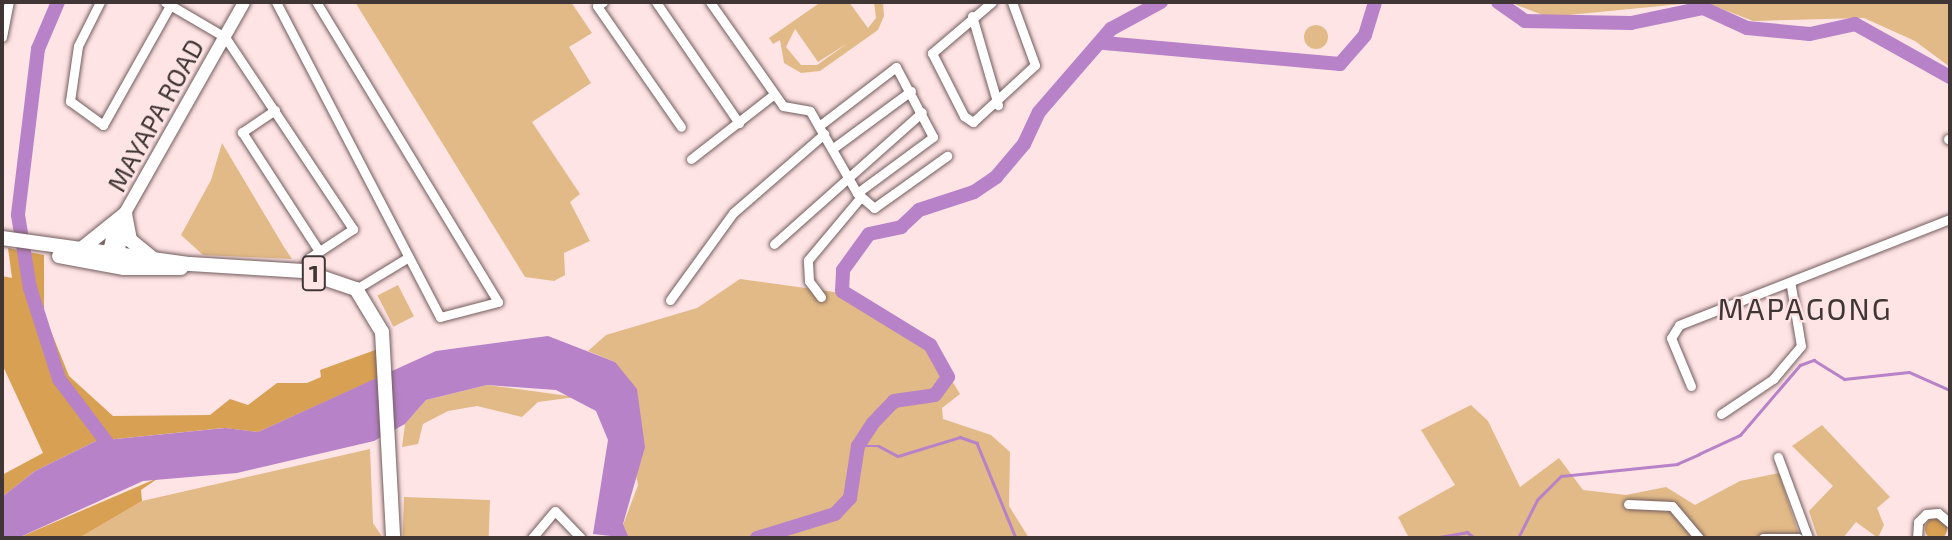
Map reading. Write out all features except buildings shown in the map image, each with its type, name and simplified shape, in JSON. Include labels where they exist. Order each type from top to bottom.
[{"type":"highway","points":[[80,250],[125,214],[130,240],[152,258]]},
{"type":"highway","name":"1","points":[[4,238],[112,260],[178,270],[190,264]]},
{"type":"highway","name":"1","points":[[39,246],[80,250],[112,260],[152,258],[190,264],[303,271],[356,289],[375,315],[384,355],[393,538]]},
{"type":"main road","name":"MAYAPA ROAD","points":[[112,260],[125,214],[244,2]]},
{"type":"street","points":[[2,37],[9,2]]},
{"type":"street","points":[[100,2],[78,46],[70,101],[103,125],[169,3],[225,37],[353,229],[319,251],[303,271]]},
{"type":"street","points":[[288,2],[277,5],[440,317],[498,302],[316,2]]},
{"type":"street","points":[[603,2],[597,6],[681,127]]},
{"type":"street","points":[[656,2],[739,123]]},
{"type":"street","points":[[710,2],[783,106],[810,111],[858,196],[883,208],[947,156]]},
{"type":"street","points":[[992,2],[972,16],[932,53],[964,116],[974,122],[998,105],[1035,65],[1012,2]]},
{"type":"street","points":[[972,16],[998,105]]},
{"type":"street","points":[[670,300],[733,213],[822,130],[896,67],[933,137],[858,196],[808,260],[809,281],[821,297]]},
{"type":"street","points":[[832,149],[911,91]]},
{"type":"street","points":[[691,159],[773,95]]},
{"type":"street","points":[[275,110],[242,132],[319,251]]},
{"type":"street","points":[[774,244],[846,173],[922,113]]},
{"type":"street","points":[[1691,386],[1671,338],[1674,329],[1791,286],[1950,219]]},
{"type":"street","points":[[356,289],[407,258]]},
{"type":"street","points":[[1721,414],[1773,379],[1801,346],[1791,286]]},
{"type":"street","points":[[1778,457],[1808,538]]},
{"type":"street","points":[[1628,504],[1672,506],[1699,538]]},
{"type":"street","points":[[1915,536],[1922,517],[1950,508]]},
{"type":"street","points":[[532,538],[555,511],[581,538]]},
{"type":"street","points":[[1938,513],[1950,523]]},
{"type":"street","points":[[1763,538],[1798,538]]},
{"type":"shaded area","points":[[355,2],[571,2],[592,33],[569,47],[591,83],[532,122],[580,194],[570,202],[590,241],[564,253],[565,275],[554,281],[525,277]]},
{"type":"shaded area","points":[[821,2],[849,2],[868,28],[876,18],[874,2],[883,2],[884,16],[878,30],[820,71],[801,73],[784,63],[780,40],[773,44],[769,38]],"holes":[[[795,29],[818,62],[848,43],[817,65],[801,65],[786,47]]]},
{"type":"shaded area","points":[[1509,2],[1702,2],[1548,17]]},
{"type":"shaded area","points":[[1704,2],[1950,2],[1950,67],[1915,41],[1864,18],[1753,21]]},
{"type":"shaded area","points":[[1316,25],[1327,32],[1328,37],[1321,48],[1316,49],[1305,42],[1304,37],[1311,26]]},
{"type":"shaded area","points":[[222,143],[292,259],[203,255],[181,235],[211,180]]},
{"type":"shaded area","points":[[8,248],[44,255],[44,314],[69,376],[113,416],[210,415],[230,399],[248,405],[277,383],[307,383],[321,377],[320,370],[378,349],[380,377],[258,432],[224,428],[96,441],[35,471],[2,497],[2,475],[43,453],[2,364],[2,276],[12,278]]},
{"type":"shaded area","points":[[740,279],[834,292],[930,345],[960,394],[942,408],[943,419],[991,435],[1010,452],[1009,506],[1029,538],[629,538],[623,525],[638,485],[615,362],[588,351],[606,335],[697,308]]},
{"type":"shaded area","points":[[398,285],[414,316],[393,327],[378,295]]},
{"type":"shaded area","points":[[548,336],[615,362],[637,389],[645,447],[623,524],[629,538],[593,534],[608,440],[596,411],[556,390],[487,385],[426,400],[405,424],[374,441],[237,473],[143,481],[18,538],[2,538],[2,497],[35,471],[96,441],[225,428],[258,432],[436,351]]},
{"type":"shaded area","points":[[487,385],[576,397],[538,402],[522,417],[477,406],[448,411],[423,424],[418,444],[402,447],[405,424],[426,400]]},
{"type":"shaded area","points":[[1471,405],[1488,421],[1520,487],[1559,458],[1583,490],[1626,495],[1666,487],[1695,505],[1740,481],[1779,473],[1800,538],[1409,538],[1398,517],[1455,485],[1421,430]]},
{"type":"shaded area","points":[[1822,425],[1890,497],[1877,508],[1884,525],[1878,538],[1856,522],[1843,538],[1818,538],[1809,511],[1833,486],[1792,446]]},
{"type":"shaded area","points":[[370,449],[373,523],[383,538],[79,538],[142,501]]},
{"type":"shaded area","points":[[160,477],[141,490],[142,501],[79,538],[18,538]]},
{"type":"shaded area","points":[[404,497],[490,500],[489,538],[403,538]]},
{"type":"shaded area","points":[[1936,518],[1944,521],[1947,529],[1944,537],[1936,540],[1928,537],[1925,529],[1928,521]]},
{"type":"waterway","points":[[58,2],[38,49],[18,215],[30,288],[59,379],[117,456]]},
{"type":"waterway","points":[[757,538],[835,514],[850,498],[858,446],[873,423],[894,401],[935,395],[948,377],[930,345],[842,291],[843,270],[869,234],[901,227],[919,210],[974,192],[996,177],[1024,144],[1039,112],[1111,29],[1161,2]]},
{"type":"waterway","points":[[1104,43],[1340,64],[1365,35],[1375,2]]},
{"type":"waterway","points":[[1498,2],[1525,21],[1631,23],[1703,8],[1747,28],[1810,34],[1855,24],[1950,77]]},
{"type":"waterway","points":[[1518,538],[1537,500],[1561,476],[1677,464],[1699,454],[1740,435],[1800,365],[1814,360],[1844,379],[1909,372],[1950,390]]},
{"type":"waterway","points":[[858,446],[879,446],[898,456],[960,437],[977,443],[1016,538]]},
{"type":"waterway","points":[[1434,538],[1467,532],[1475,538]]},
{"type":"district","name":"MAPAGONG","points":[[1805,308]]}]
